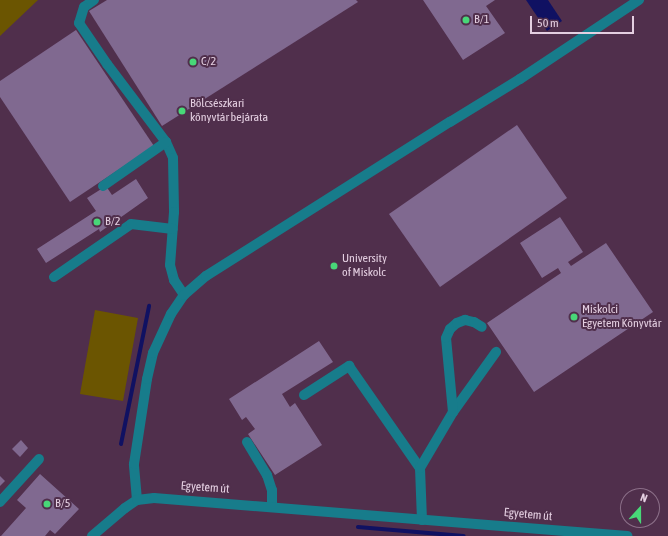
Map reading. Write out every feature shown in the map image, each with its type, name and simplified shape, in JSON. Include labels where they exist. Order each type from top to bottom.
[{"type":"street","points":[[94,0],[84,7],[79,23],[107,64],[166,142],[173,158],[173,230],[170,265],[174,280],[184,295]]},
{"type":"street","points":[[92,536],[125,508],[137,500],[134,464],[147,379],[156,346],[171,314],[184,295],[206,276],[520,79],[639,0]]},
{"type":"street","points":[[103,186],[166,142]]},
{"type":"street","points":[[54,277],[131,224],[173,230]]},
{"type":"street","points":[[453,412],[446,338],[450,329],[457,323],[465,320],[474,322],[482,327]]},
{"type":"street","points":[[420,468],[453,412],[496,352]]},
{"type":"street","points":[[304,395],[349,366],[420,468],[422,520]]},
{"type":"street","points":[[247,442],[267,475],[272,490],[272,506]]},
{"type":"street","points":[[0,502],[39,459]]},
{"type":"street","name":"Egyetem út","points":[[137,500],[154,498],[272,506],[422,520],[627,536]]},
{"type":"shaded area","points":[[0,0],[38,0],[0,36]]},
{"type":"shaded area","points":[[526,0],[548,0],[562,21],[547,31]]},
{"type":"shaded area","points":[[95,310],[138,318],[123,401],[80,394]]},
{"type":"building","name":"C/2","points":[[107,0],[356,0],[358,2],[162,126],[89,11]]},
{"type":"building","name":"B/1","points":[[423,0],[495,0],[486,6],[505,33],[463,60]]},
{"type":"building","points":[[76,30],[154,146],[70,202],[0,97],[0,81]]},
{"type":"building","points":[[517,125],[567,198],[440,287],[389,214]]},
{"type":"building","name":"B/2","points":[[136,179],[148,198],[100,232],[99,229],[46,263],[37,249],[96,211],[87,198],[106,186],[112,195]]},
{"type":"building","points":[[560,217],[583,252],[568,262],[571,266],[606,243],[653,312],[534,392],[487,323],[561,273],[558,268],[542,278],[520,243]]},
{"type":"building","points":[[319,341],[333,362],[282,394],[290,407],[295,403],[322,445],[275,475],[248,434],[255,429],[246,417],[242,420],[229,399]]},
{"type":"building","points":[[21,440],[28,448],[20,457],[12,449]]},
{"type":"building","name":"B/5","points":[[40,474],[79,509],[55,534],[50,530],[45,536],[1,536],[26,508],[17,500]]},
{"type":"building","points":[[0,476],[5,481],[0,486]]},
{"type":"waterway","points":[[121,444],[149,306]]},
{"type":"waterway","points":[[358,527],[464,536]]},
{"type":"place","name":"B/1","points":[[466,20]]},
{"type":"place","name":"C/2","points":[[193,62]]},
{"type":"place","name":"Bölcsészkari könyvtár bejárata","points":[[182,111]]},
{"type":"place","name":"B/2","points":[[97,222]]},
{"type":"place","name":"University of Miskolc","points":[[334,266]]},
{"type":"place","name":"Miskolci Egyetem Könyvtár","points":[[574,317]]},
{"type":"place","name":"B/5","points":[[47,504]]}]
